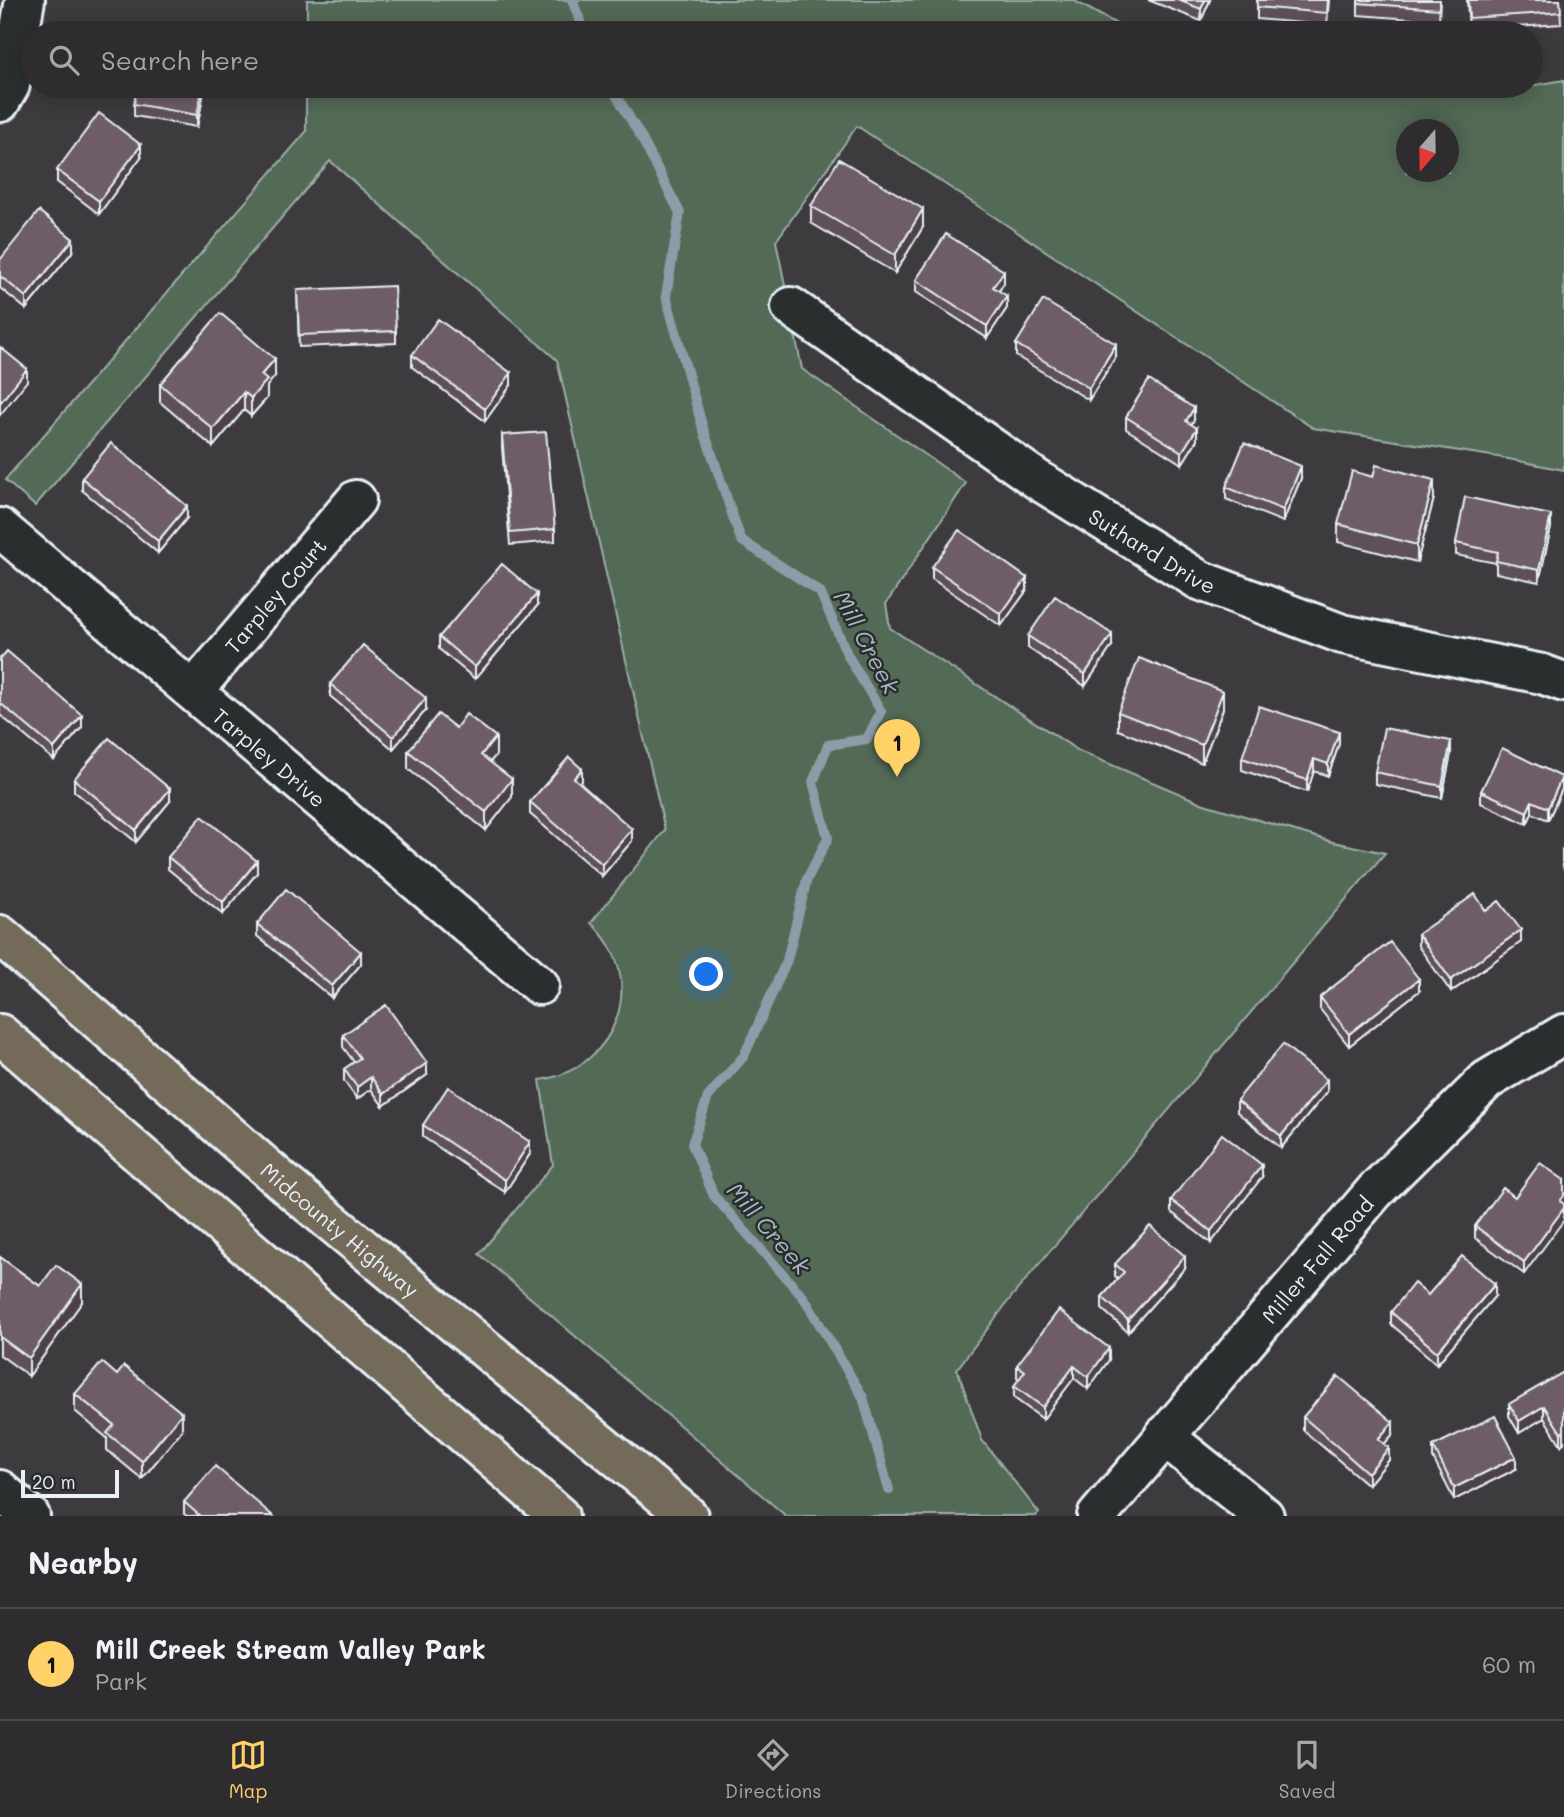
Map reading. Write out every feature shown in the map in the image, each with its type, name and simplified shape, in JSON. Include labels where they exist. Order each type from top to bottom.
[{"type":"main road","name":"Midcounty Highway","points":[[0,935],[290,1188],[688,1516]]},
{"type":"main road","points":[[0,1034],[559,1516]]},
{"type":"street","points":[[21,21],[25,0]]},
{"type":"street","points":[[0,102],[10,85],[21,23]]},
{"type":"street","name":"Suthard Drive","points":[[791,307],[1038,480],[1199,580],[1342,634],[1542,674],[1564,682]]},
{"type":"street","name":"Tarpley Court","points":[[193,691],[356,500]]},
{"type":"street","name":"Tarpley Drive","points":[[0,527],[539,985]]},
{"type":"street","name":"Miller Fall Road","points":[[1097,1516],[1375,1191],[1487,1080],[1564,1034]]},
{"type":"street","points":[[1164,1436],[1264,1516]]},
{"type":"street","points":[[0,1490],[30,1516]]},
{"type":"green space","points":[[307,0],[1073,0],[1111,21],[307,21]]},
{"type":"green space","points":[[1564,80],[1564,470],[1313,428],[857,126],[776,241],[802,369],[966,483],[886,604],[890,628],[1079,751],[1204,804],[1333,842],[1385,853],[1013,1295],[957,1369],[982,1440],[1039,1513],[1036,1516],[786,1516],[479,1254],[553,1165],[540,1080],[567,1072],[589,1058],[606,1040],[617,1018],[621,994],[619,969],[609,945],[591,923],[665,830],[557,360],[330,161],[35,506],[5,480],[306,132],[306,98],[1543,98],[1543,84]]},
{"type":"building","points":[[1178,0],[1205,0],[1201,9]]},
{"type":"building","points":[[1257,0],[1328,0],[1327,13],[1257,7]]},
{"type":"building","points":[[1358,0],[1439,0],[1439,9],[1358,3]]},
{"type":"building","points":[[1468,0],[1560,0],[1561,12],[1469,18]]},
{"type":"building","points":[[135,98],[201,98],[197,115],[134,104]]},
{"type":"building","points":[[99,113],[141,145],[99,201],[57,170]]},
{"type":"building","points":[[839,159],[923,209],[895,255],[811,206]]},
{"type":"building","points":[[39,211],[73,239],[26,297],[0,276],[0,260]]},
{"type":"building","points":[[946,234],[1004,271],[993,287],[1007,296],[987,326],[916,280]]},
{"type":"building","points":[[394,286],[396,331],[299,335],[297,290]]},
{"type":"building","points":[[1043,300],[1116,344],[1089,388],[1016,344]]},
{"type":"building","points":[[220,313],[275,359],[261,375],[267,380],[251,398],[244,392],[213,429],[160,384]]},
{"type":"building","points":[[438,319],[511,373],[485,409],[412,355]]},
{"type":"building","points":[[0,347],[27,369],[0,403]]},
{"type":"building","points":[[1149,380],[1194,408],[1186,421],[1197,428],[1182,452],[1126,417]]},
{"type":"building","points":[[546,432],[555,529],[510,533],[502,435]]},
{"type":"building","points":[[111,443],[187,506],[158,541],[82,478]]},
{"type":"building","points":[[1244,443],[1301,466],[1283,510],[1226,487]]},
{"type":"building","points":[[1376,465],[1434,480],[1417,545],[1338,524],[1352,471],[1373,477]]},
{"type":"building","points":[[1465,497],[1551,515],[1539,570],[1496,561],[1498,552],[1456,543]]},
{"type":"building","points":[[959,530],[1027,578],[1001,614],[932,567]]},
{"type":"building","points":[[502,564],[537,594],[475,667],[439,637]]},
{"type":"building","points":[[1055,596],[1112,634],[1085,674],[1028,636]]},
{"type":"building","points":[[363,645],[426,698],[393,737],[330,684]]},
{"type":"building","points":[[7,651],[82,715],[54,748],[0,703],[0,659]]},
{"type":"building","points":[[1139,658],[1223,691],[1202,745],[1118,712]]},
{"type":"building","points":[[1259,706],[1339,732],[1328,764],[1314,759],[1307,780],[1242,758]]},
{"type":"building","points":[[438,714],[456,728],[466,714],[496,737],[481,755],[512,779],[486,812],[408,751]]},
{"type":"building","points":[[1384,728],[1451,741],[1442,786],[1375,772]]},
{"type":"building","points":[[109,738],[170,789],[136,830],[74,779]]},
{"type":"building","points":[[1502,748],[1562,777],[1548,808],[1532,801],[1527,812],[1481,791]]},
{"type":"building","points":[[569,757],[582,769],[574,778],[632,829],[602,864],[530,802]]},
{"type":"building","points":[[202,816],[257,861],[223,902],[168,857]]},
{"type":"building","points":[[286,889],[361,952],[332,986],[257,924]]},
{"type":"building","points":[[1475,894],[1486,911],[1499,901],[1521,930],[1451,980],[1418,934]]},
{"type":"building","points":[[1390,942],[1419,979],[1349,1034],[1320,997]]},
{"type":"building","points":[[386,1005],[427,1063],[383,1094],[371,1077],[357,1087],[344,1069],[360,1058],[343,1035]]},
{"type":"building","points":[[1283,1044],[1327,1080],[1281,1136],[1237,1100]]},
{"type":"building","points":[[448,1087],[530,1142],[505,1180],[423,1125]]},
{"type":"building","points":[[1222,1134],[1262,1165],[1211,1231],[1171,1200]]},
{"type":"building","points":[[1540,1163],[1564,1180],[1564,1196],[1560,1201],[1564,1208],[1524,1262],[1475,1226],[1503,1188],[1515,1197]]},
{"type":"building","points":[[1150,1226],[1185,1256],[1128,1320],[1102,1297],[1124,1272],[1115,1264]]},
{"type":"building","points":[[1462,1256],[1495,1284],[1437,1352],[1391,1312],[1414,1283],[1428,1295]]},
{"type":"building","points":[[0,1257],[40,1286],[56,1265],[82,1284],[29,1358],[0,1337]]},
{"type":"building","points":[[1059,1310],[1109,1348],[1088,1377],[1074,1366],[1043,1407],[1014,1386],[1025,1371],[1017,1365]]},
{"type":"building","points":[[102,1362],[117,1375],[124,1366],[182,1413],[142,1461],[107,1433],[114,1425],[75,1394]]},
{"type":"building","points":[[1564,1372],[1564,1431],[1561,1433],[1544,1406],[1519,1421],[1509,1404]]},
{"type":"building","points":[[1338,1376],[1393,1422],[1378,1439],[1389,1448],[1368,1473],[1303,1417]]},
{"type":"building","points":[[1495,1416],[1516,1457],[1454,1488],[1433,1446]]},
{"type":"building","points":[[215,1466],[273,1516],[200,1516],[184,1502]]},
{"type":"waterway","name":"Mill Creek","points":[[572,0],[580,21]]},
{"type":"waterway","name":"Mill Creek","points":[[618,98],[680,213],[666,296],[702,425],[741,540],[820,592],[848,656],[881,711],[867,739],[828,745],[813,782],[828,838],[807,879],[787,960],[744,1056],[708,1097],[692,1144],[714,1196],[804,1298],[863,1397],[889,1490]]},
{"type":"place","name":"Mill Creek Stream Valley Park","points":[[897,777]]}]
